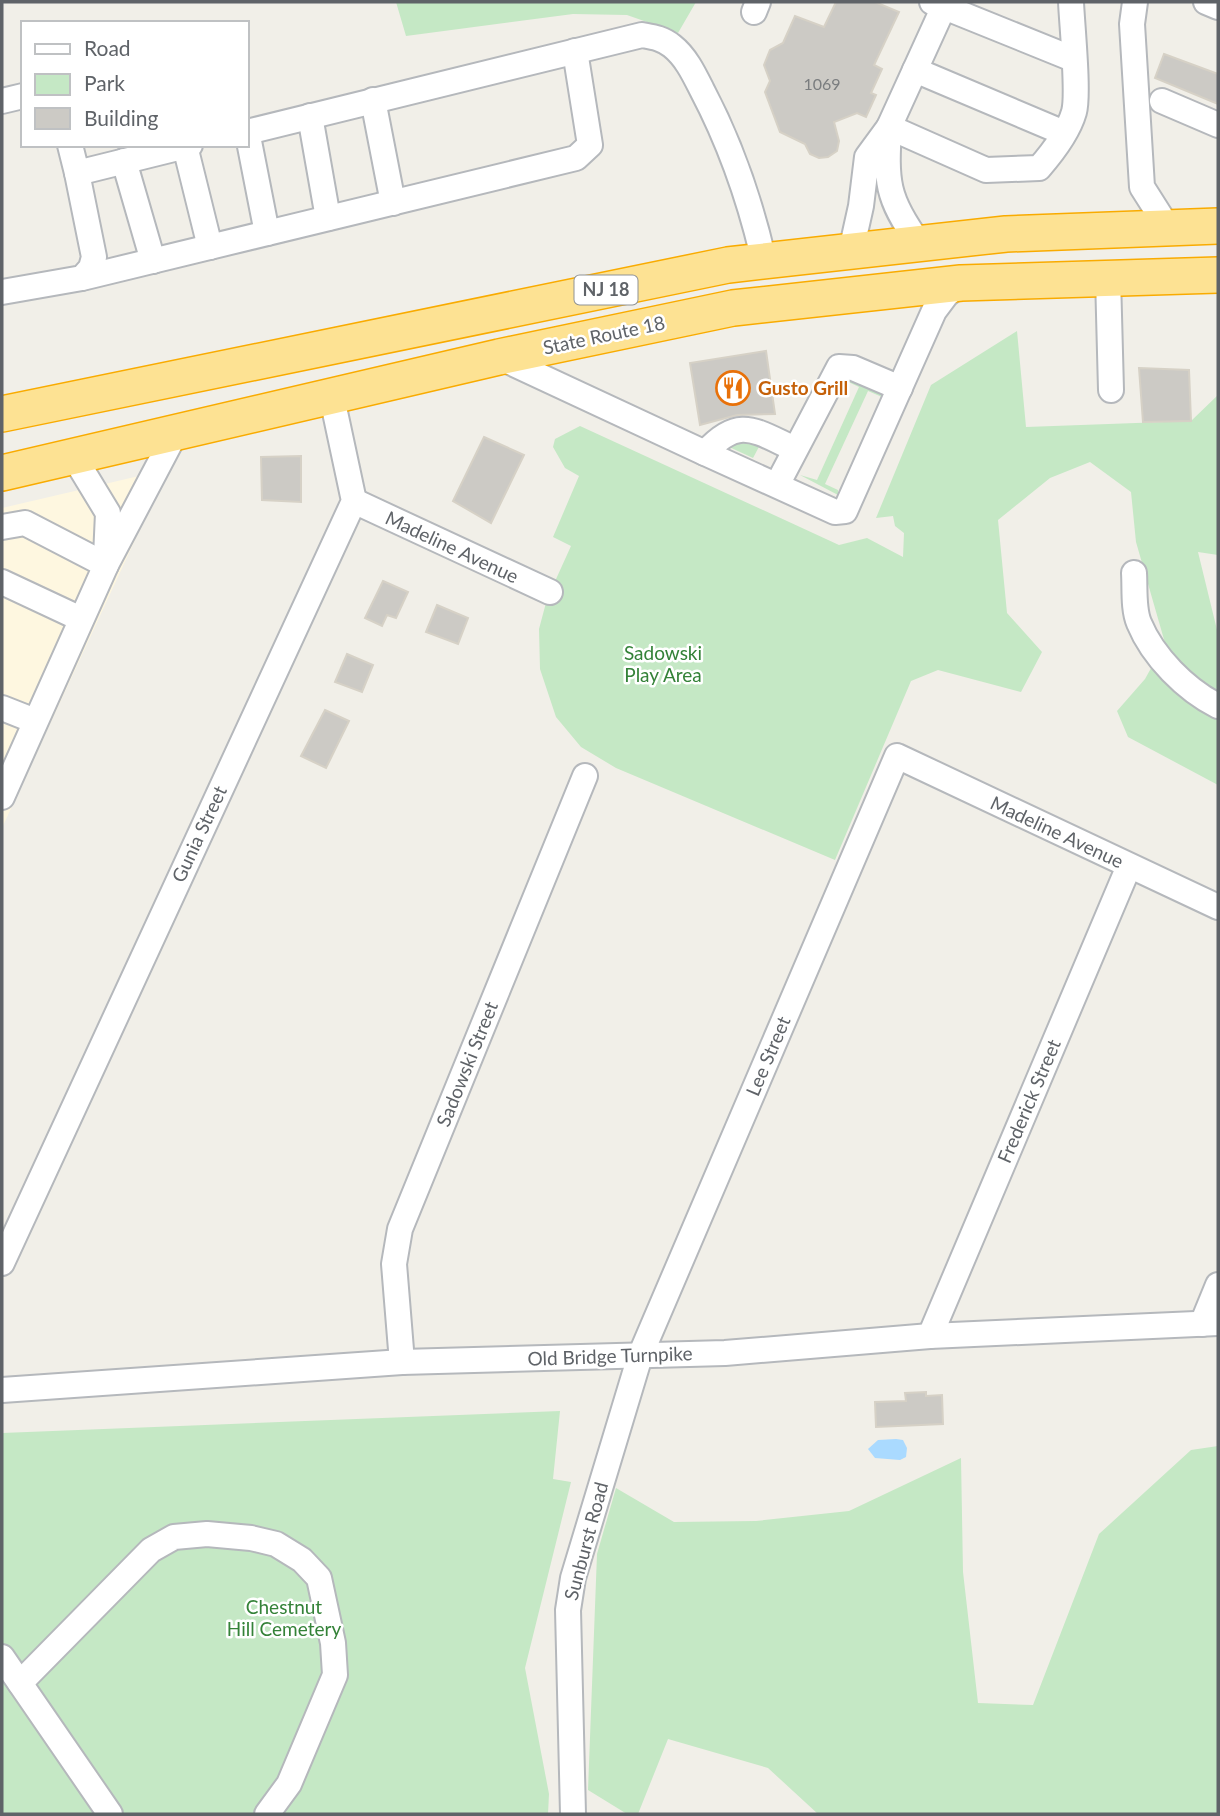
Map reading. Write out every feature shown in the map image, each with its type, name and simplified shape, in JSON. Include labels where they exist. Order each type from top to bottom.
[{"type":"highway","name":"NJ 18","points":[[2,414],[728,265],[1006,234],[1218,226]]},
{"type":"highway","name":"State Route 18","points":[[2,473],[499,357],[733,308],[961,284],[1108,277],[1209,276]]},
{"type":"street","points":[[890,127],[986,170],[1040,168],[1054,152],[1075,111],[1071,2]]},
{"type":"street","points":[[1135,2],[1132,24],[1142,187],[1168,228]]},
{"type":"street","points":[[1206,2],[1218,7]]},
{"type":"street","points":[[851,251],[867,156],[890,127],[941,3],[1073,59]]},
{"type":"street","points":[[248,132],[642,35],[658,37],[673,46],[688,63],[719,121],[744,179],[764,261]]},
{"type":"street","points":[[2,292],[82,278],[576,158],[590,145],[575,51]]},
{"type":"street","points":[[915,70],[1064,133]]},
{"type":"street","points":[[2,101],[21,96]]},
{"type":"street","points":[[373,100],[393,203]]},
{"type":"street","points":[[1162,101],[1218,125]]},
{"type":"street","points":[[310,116],[328,218]]},
{"type":"street","points":[[890,127],[886,177],[898,214],[919,243]]},
{"type":"street","points":[[248,137],[267,233]]},
{"type":"street","points":[[70,147],[94,257],[91,268],[82,278]]},
{"type":"street","points":[[77,173],[183,147]]},
{"type":"street","points":[[187,147],[210,247]]},
{"type":"street","points":[[124,161],[153,261]]},
{"type":"street","points":[[1108,277],[1111,390]]},
{"type":"street","points":[[499,357],[835,512],[845,511],[934,311],[946,295],[961,284]]},
{"type":"street","points":[[777,485],[839,367],[853,368],[900,388]]},
{"type":"street","points":[[332,398],[354,501]]},
{"type":"street","points":[[705,453],[722,434],[741,429],[760,433],[796,449]]},
{"type":"street","points":[[5,783],[106,565],[175,434]]},
{"type":"street","points":[[74,457],[108,513],[106,565]]},
{"type":"street","name":"Madeline Avenue","points":[[354,501],[550,592]]},
{"type":"street","name":"Gunia Street","points":[[2,1263],[354,501]]},
{"type":"street","points":[[2,527],[25,523],[106,565]]},
{"type":"street","points":[[1134,573],[1138,621],[1164,664],[1206,700],[1218,706]]},
{"type":"street","points":[[2,582],[81,620]]},
{"type":"street","points":[[2,708],[35,721]]},
{"type":"street","name":"Madeline Avenue","points":[[897,756],[1218,907]]},
{"type":"street","name":"Lee Street","points":[[640,1356],[897,756]]},
{"type":"street","name":"Sadowski Street","points":[[402,1362],[394,1264],[400,1229],[586,776]]},
{"type":"street","name":"Frederick Street","points":[[930,1336],[1129,866]]},
{"type":"street","points":[[1210,1323],[1218,1285]]},
{"type":"street","name":"Old Bridge Turnpike","points":[[2,1390],[402,1362],[726,1353],[930,1336],[1210,1323]]},
{"type":"street","name":"Sunburst Road","points":[[573,1814],[568,1610],[572,1578],[640,1356]]},
{"type":"street","points":[[20,1683],[151,1550],[174,1537],[207,1534],[276,1544],[302,1560],[319,1578],[333,1643],[335,1675],[289,1784],[267,1814]]},
{"type":"street","points":[[2,1657],[110,1814]]},
{"type":"shaded area","points":[[169,469],[135,540],[2,828],[2,508]]},
{"type":"green space","points":[[396,2],[696,2],[678,33],[627,15],[573,14],[406,36]]},
{"type":"green space","name":"Sadowski Play Area","points":[[1017,331],[1026,427],[1191,421],[1218,395],[1218,555],[1198,552],[1218,634],[1218,785],[1128,737],[1117,711],[1145,679],[1165,643],[1136,542],[1131,492],[1090,462],[1050,478],[998,520],[1007,613],[1042,652],[1021,692],[938,670],[911,681],[835,860],[616,768],[581,747],[556,717],[540,669],[539,629],[547,599],[571,546],[553,537],[579,476],[565,468],[553,447],[555,439],[580,426],[839,545],[867,538],[903,557],[904,533],[895,526],[893,516],[876,518],[931,385]]},
{"type":"green space","points":[[844,376],[884,394],[882,397],[868,391],[825,484],[838,490],[838,495],[800,475],[817,480],[859,387],[842,379]]},
{"type":"green space","points":[[727,440],[761,443],[753,458],[727,446]]},
{"type":"green space","name":"Chestnut Hill Cemetery","points":[[560,1411],[553,1479],[571,1482],[525,1668],[549,1794],[548,1814],[2,1814],[2,1433]]},
{"type":"green space","points":[[1218,1446],[1218,1814],[818,1814],[768,1768],[668,1739],[638,1814],[627,1814],[588,1790],[597,1554],[616,1488],[674,1522],[756,1521],[849,1511],[961,1458],[963,1572],[978,1703],[1033,1705],[1099,1534],[1191,1450]]},
{"type":"water","points":[[878,1440],[903,1440],[907,1448],[906,1457],[900,1460],[875,1458],[868,1449]]},
{"type":"building","points":[[836,2],[875,2],[899,12],[874,65],[882,69],[871,93],[876,95],[866,117],[857,113],[834,122],[839,141],[837,151],[828,157],[819,158],[810,154],[805,144],[780,132],[765,92],[770,81],[764,65],[770,50],[783,43],[795,16],[824,27]]},
{"type":"building","points":[[1164,54],[1218,74],[1218,104],[1155,78]]},
{"type":"building","name":"Gusto Grill","points":[[766,351],[775,414],[737,415],[700,425],[690,363]]},
{"type":"building","points":[[1139,368],[1189,370],[1191,421],[1143,422]]},
{"type":"building","points":[[484,437],[524,455],[491,523],[453,501]]},
{"type":"building","points":[[301,456],[301,502],[262,500],[261,457]]},
{"type":"building","points":[[383,581],[408,592],[396,618],[387,615],[382,626],[365,618]]},
{"type":"building","points":[[437,605],[468,618],[458,644],[426,632]]},
{"type":"building","points":[[347,654],[373,665],[362,692],[335,682]]},
{"type":"building","points":[[325,710],[349,721],[326,768],[301,756]]},
{"type":"building","points":[[926,1392],[926,1396],[942,1395],[943,1424],[876,1427],[875,1402],[906,1401],[905,1393]]},
{"type":"place","name":"Gusto Grill","points":[[733,388]]}]
